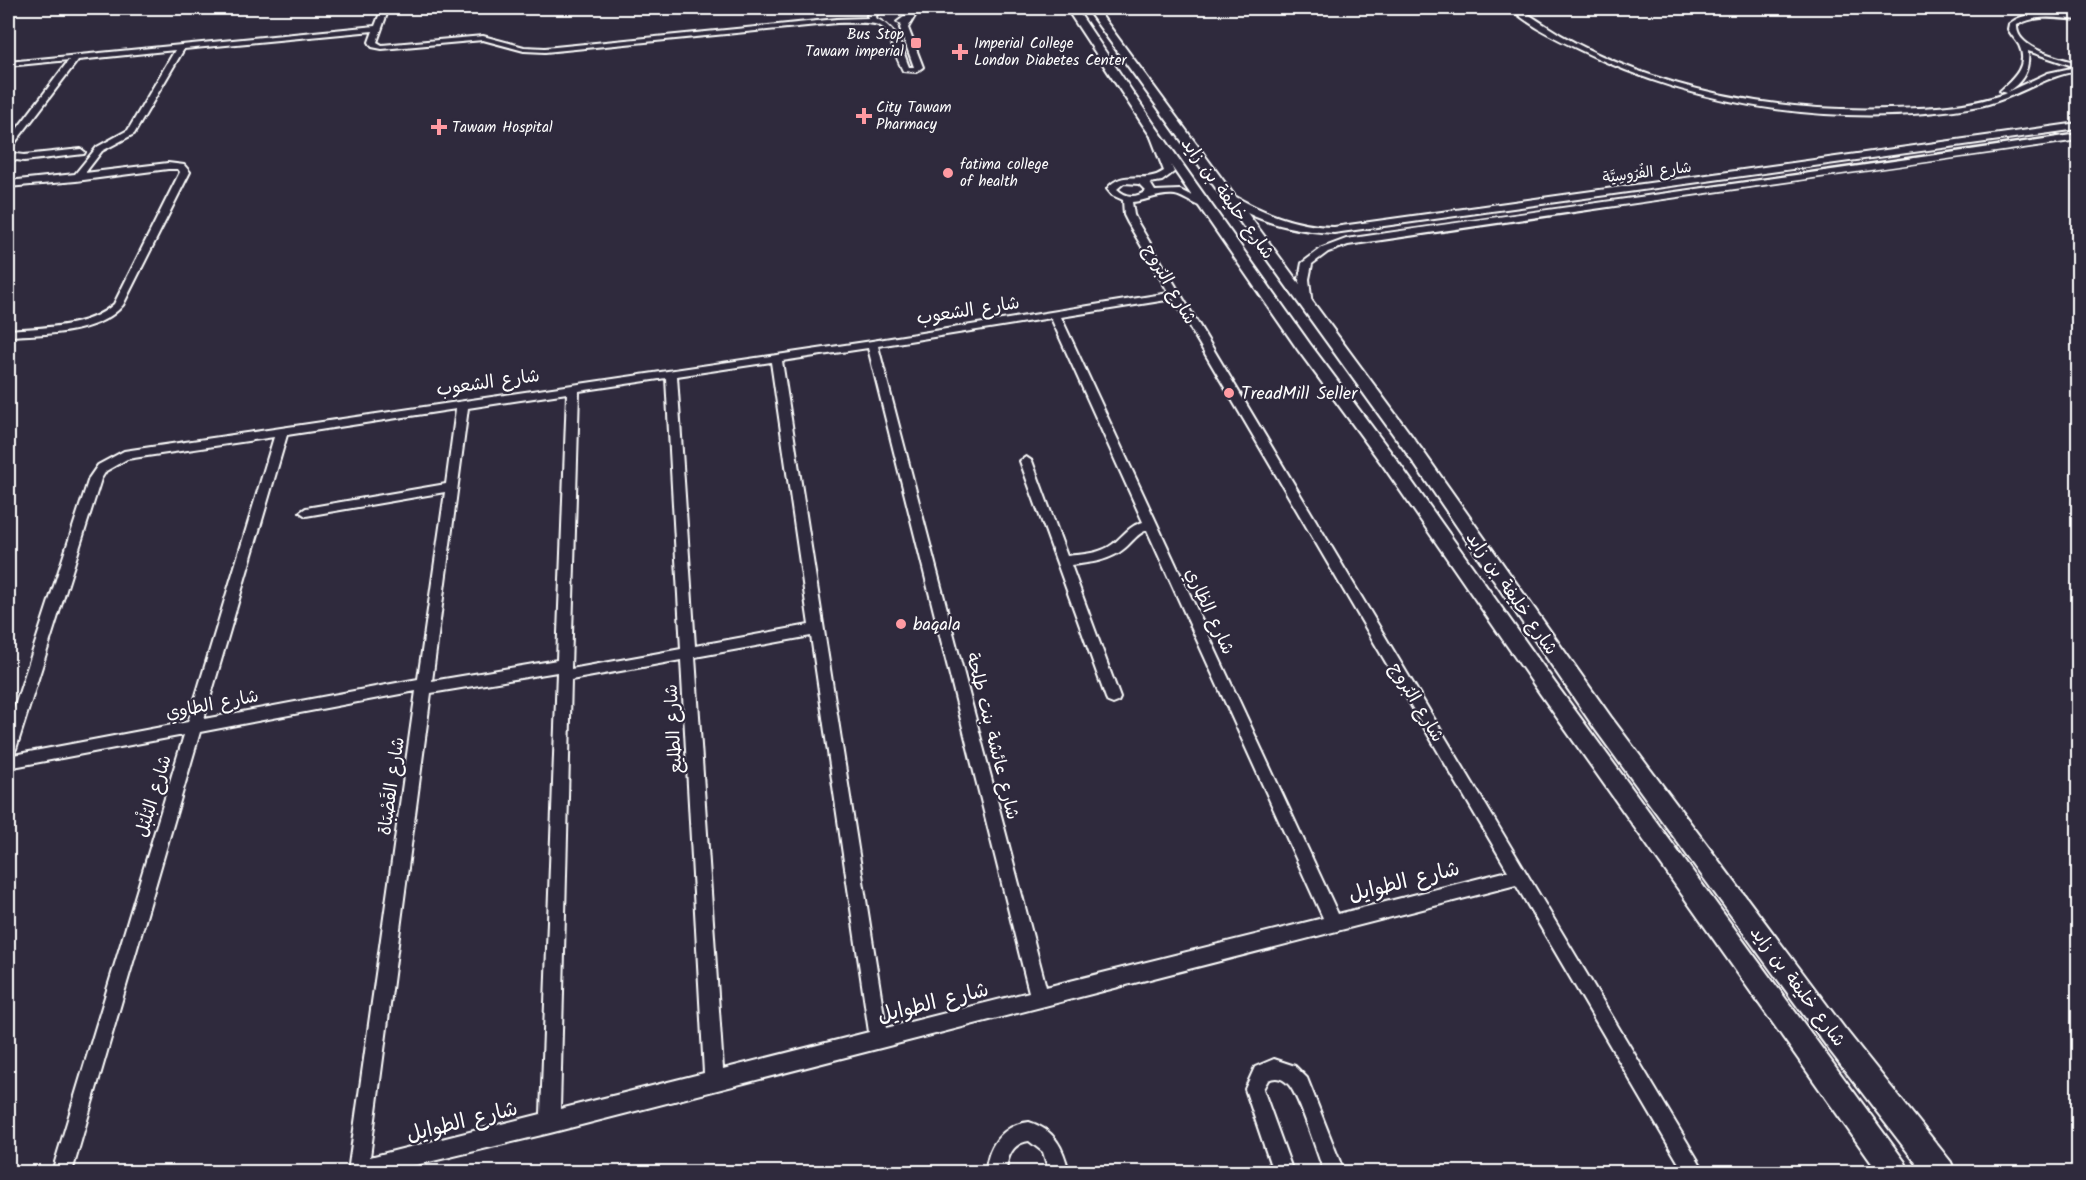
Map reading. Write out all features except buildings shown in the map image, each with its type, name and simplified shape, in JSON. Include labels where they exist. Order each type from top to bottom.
[{"type":"highway","name":"شارع خليفة بن زايد","points":[[1071,8],[1206,205],[1658,844],[1895,1173]]},
{"type":"highway","name":"شارع خليفة بن زايد","points":[[1091,8],[1419,458],[1603,723],[1836,1038],[1941,1173]]},
{"type":"street","points":[[385,8],[373,42],[378,46],[483,38],[524,49],[539,50],[837,21],[877,15],[907,20]]},
{"type":"street","points":[[877,15],[886,8]]},
{"type":"street","points":[[877,15],[892,34],[906,69],[913,71],[919,67],[904,28],[911,12],[900,8]]},
{"type":"street","points":[[1514,8],[1558,38],[1601,59],[1657,79],[1719,95],[1779,105],[1855,112],[1922,111],[1975,103],[2012,94],[2051,73],[2079,67]]},
{"type":"street","points":[[2079,18],[2037,16],[2018,21],[2012,29],[2013,34],[2022,43],[2079,67]]},
{"type":"street","points":[[8,64],[379,28]]},
{"type":"street","points":[[1975,103],[2009,88],[2020,78],[2026,62],[2022,43]]},
{"type":"street","points":[[8,156],[24,158],[82,151],[88,154],[118,140],[133,129],[181,47]]},
{"type":"street","points":[[8,146],[76,57]]},
{"type":"street","points":[[1141,181],[1159,179],[1166,176],[1170,169],[1149,124]]},
{"type":"street","name":"شارع الفُرُوسِيَّة","points":[[1226,195],[1274,222],[1305,229],[1334,230],[2079,126]]},
{"type":"street","name":"شارع الفُرُوسِيَّة","points":[[1307,307],[1304,279],[1307,263],[1325,250],[1346,242],[2079,137]]},
{"type":"street","points":[[70,182],[98,149]]},
{"type":"street","points":[[70,182],[69,172],[82,151]]},
{"type":"street","points":[[1798,179],[1786,174],[1848,163],[1866,157]]},
{"type":"street","points":[[8,184],[70,182],[168,166],[181,167],[185,172],[112,312],[87,323],[8,333]]},
{"type":"street","name":"شارع البُروج","points":[[1141,181],[1127,179],[1113,185],[1114,192],[1127,199],[1129,215],[1695,1173]]},
{"type":"street","points":[[1141,181],[1150,187],[1145,196]]},
{"type":"street","points":[[1127,199],[1164,191],[1178,192],[1206,205]]},
{"type":"street","name":"شارع البُروج","points":[[1140,231],[1137,214],[1145,196]]},
{"type":"street","name":"شارع الشعوب","points":[[8,749],[95,478],[102,468],[131,453],[872,344],[1176,295]]},
{"type":"street","name":"شارع الظاري","points":[[1055,315],[1333,922]]},
{"type":"street","name":"شارع عائشة بنت طلحة","points":[[872,344],[1040,998]]},
{"type":"street","points":[[776,358],[879,1039]]},
{"type":"street","name":"شارع الطليع","points":[[671,374],[714,1081]]},
{"type":"street","points":[[550,1123],[573,388]]},
{"type":"street","name":"شارع القَصْبَاة","points":[[358,1171],[463,404]]},
{"type":"street","name":"شارع البُلْبُل","points":[[62,1173],[282,431]]},
{"type":"street","points":[[1026,461],[1113,698]]},
{"type":"street","points":[[306,512],[452,486]]},
{"type":"street","points":[[1063,561],[1110,552],[1119,546],[1129,533],[1150,524]]},
{"type":"street","name":"شارع الطاوي","points":[[8,762],[424,686],[688,653],[818,630]]},
{"type":"street","name":"شارع الطوايل","points":[[358,1171],[1520,876]]},
{"type":"street","points":[[1283,1173],[1254,1089],[1255,1082],[1263,1072],[1280,1068],[1292,1073],[1300,1085],[1334,1173]]},
{"type":"street","points":[[996,1173],[997,1156],[1001,1147],[1016,1134],[1024,1132],[1034,1133],[1049,1143],[1059,1173]]},
{"type":"place","name":"Bus Stop Tawam imperial","points":[[916,43]]},
{"type":"place","name":"Imperial College London Diabetes Center","points":[[960,52]]},
{"type":"place","name":"City Tawam Pharmacy","points":[[864,116]]},
{"type":"place","name":"Tawam Hospital","points":[[439,127]]},
{"type":"place","name":"fatima college of health","points":[[948,173]]},
{"type":"place","name":"TreadMill Seller","points":[[1229,393]]},
{"type":"place","name":"baqala","points":[[901,624]]}]
